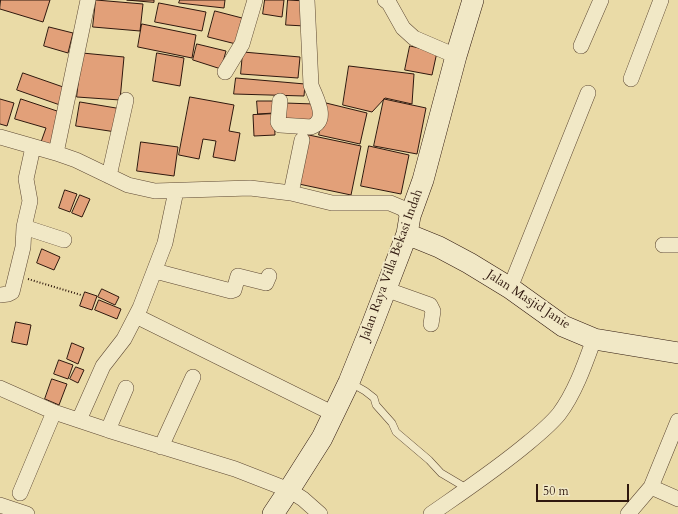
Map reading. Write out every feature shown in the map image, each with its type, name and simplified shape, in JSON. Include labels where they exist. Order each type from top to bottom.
[{"type":"main road","name":"Jalan Raya Villa Bekasi Indah","points":[[273,514],[322,438],[334,414],[385,289],[424,180],[456,56],[473,0]]},
{"type":"main road","name":"Jalan Masjid Janie","points":[[408,225],[439,247],[470,263],[510,288],[563,326],[594,339],[678,353]]},
{"type":"street","points":[[56,153],[88,0]]},
{"type":"street","points":[[225,72],[242,44],[255,0]]},
{"type":"street","points":[[280,102],[278,122],[280,125],[310,126],[315,125],[318,121],[321,110],[311,85],[307,0]]},
{"type":"street","points":[[385,0],[389,2],[403,28],[414,38],[456,56]]},
{"type":"street","points":[[581,46],[601,0]]},
{"type":"street","points":[[631,79],[661,0]]},
{"type":"street","points":[[510,288],[588,93]]},
{"type":"street","points":[[109,176],[126,100]]},
{"type":"street","points":[[0,137],[76,160],[128,185],[144,189],[155,191],[176,191],[250,188],[291,193],[332,203],[390,203],[402,208],[408,225]]},
{"type":"street","points":[[291,193],[302,140]]},
{"type":"street","points":[[0,294],[8,294],[12,292],[17,276],[23,247],[24,227],[30,201],[26,179],[33,147]]},
{"type":"street","points":[[79,420],[103,366],[124,339],[136,316],[165,244],[176,191]]},
{"type":"street","points":[[24,227],[64,240]]},
{"type":"street","points":[[663,245],[678,245]]},
{"type":"street","points":[[155,271],[231,291],[234,290],[238,276],[266,283],[269,276]]},
{"type":"street","points":[[385,289],[430,305],[433,311],[431,324]]},
{"type":"street","points":[[136,316],[334,414]]},
{"type":"street","points":[[431,514],[508,460],[548,426],[560,413],[577,380],[594,339]]},
{"type":"street","points":[[161,447],[193,377]]},
{"type":"street","points":[[0,388],[54,412],[161,447],[235,469],[289,490],[303,499],[320,514]]},
{"type":"street","points":[[108,430],[126,388]]},
{"type":"street","points":[[20,493],[54,412]]},
{"type":"street","points":[[628,514],[651,487],[678,421]]},
{"type":"street","points":[[651,487],[678,499]]},
{"type":"street","points":[[0,505],[27,514]]},
{"type":"lane","points":[[348,382],[365,391],[374,398],[376,405],[392,423],[396,432],[429,460],[441,473],[468,489]]},
{"type":"path","points":[[17,276],[81,295]]},
{"type":"building","points":[[1,0],[50,0],[43,22],[0,9]]},
{"type":"building","points":[[96,0],[143,4],[140,31],[93,27]]},
{"type":"building","points":[[127,0],[154,0],[154,2]]},
{"type":"building","points":[[180,0],[225,0],[224,8],[179,3]]},
{"type":"building","points":[[265,0],[284,0],[282,17],[263,14]]},
{"type":"building","points":[[288,0],[306,1],[305,26],[286,25]]},
{"type":"building","points":[[159,3],[206,12],[202,31],[155,22]]},
{"type":"building","points":[[215,11],[242,18],[236,44],[208,37]]},
{"type":"building","points":[[142,24],[196,35],[192,58],[138,47]]},
{"type":"building","points":[[49,27],[73,33],[68,53],[44,46]]},
{"type":"building","points":[[197,44],[226,51],[221,69],[193,60]]},
{"type":"building","points":[[410,46],[437,52],[432,75],[405,70]]},
{"type":"building","points":[[243,52],[300,57],[298,78],[241,74]]},
{"type":"building","points":[[82,53],[124,57],[120,100],[77,97]]},
{"type":"building","points":[[157,53],[184,58],[180,86],[153,81]]},
{"type":"building","points":[[349,66],[414,74],[412,104],[385,98],[372,112],[343,105]]},
{"type":"building","points":[[23,73],[66,88],[60,105],[17,90]]},
{"type":"building","points":[[236,78],[305,84],[304,96],[234,94]]},
{"type":"building","points":[[190,97],[234,105],[229,131],[240,133],[235,161],[213,157],[216,141],[203,139],[199,159],[179,155]]},
{"type":"building","points":[[0,99],[14,103],[7,126],[0,124]]},
{"type":"building","points":[[21,99],[63,113],[53,145],[41,142],[46,128],[15,119]]},
{"type":"building","points":[[384,99],[426,108],[417,154],[374,146]]},
{"type":"building","points":[[257,101],[274,101],[274,113],[258,114]]},
{"type":"building","points":[[80,102],[122,109],[116,132],[76,126]]},
{"type":"building","points":[[285,103],[314,104],[314,124],[284,123]]},
{"type":"building","points":[[326,103],[367,113],[360,144],[319,135]]},
{"type":"building","points":[[274,114],[275,135],[254,136],[253,115]]},
{"type":"building","points":[[304,134],[361,146],[351,195],[294,183]]},
{"type":"building","points":[[141,142],[178,147],[174,176],[137,171]]},
{"type":"building","points":[[369,146],[409,155],[401,194],[361,186]]},
{"type":"building","points":[[65,190],[77,194],[70,212],[59,208]]},
{"type":"building","points":[[80,195],[90,199],[82,217],[72,213]]},
{"type":"building","points":[[42,249],[60,257],[54,270],[37,263]]},
{"type":"building","points":[[102,289],[119,297],[115,305],[98,297]]},
{"type":"building","points":[[85,292],[97,296],[92,310],[80,306]]},
{"type":"building","points":[[99,300],[121,309],[117,319],[95,310]]},
{"type":"building","points":[[16,322],[31,325],[27,345],[12,342]]},
{"type":"building","points":[[72,343],[84,348],[78,364],[67,359]]},
{"type":"building","points":[[59,360],[73,365],[68,379],[54,374]]},
{"type":"building","points":[[76,367],[84,370],[78,383],[70,379]]},
{"type":"building","points":[[52,379],[67,384],[59,405],[45,399]]}]
